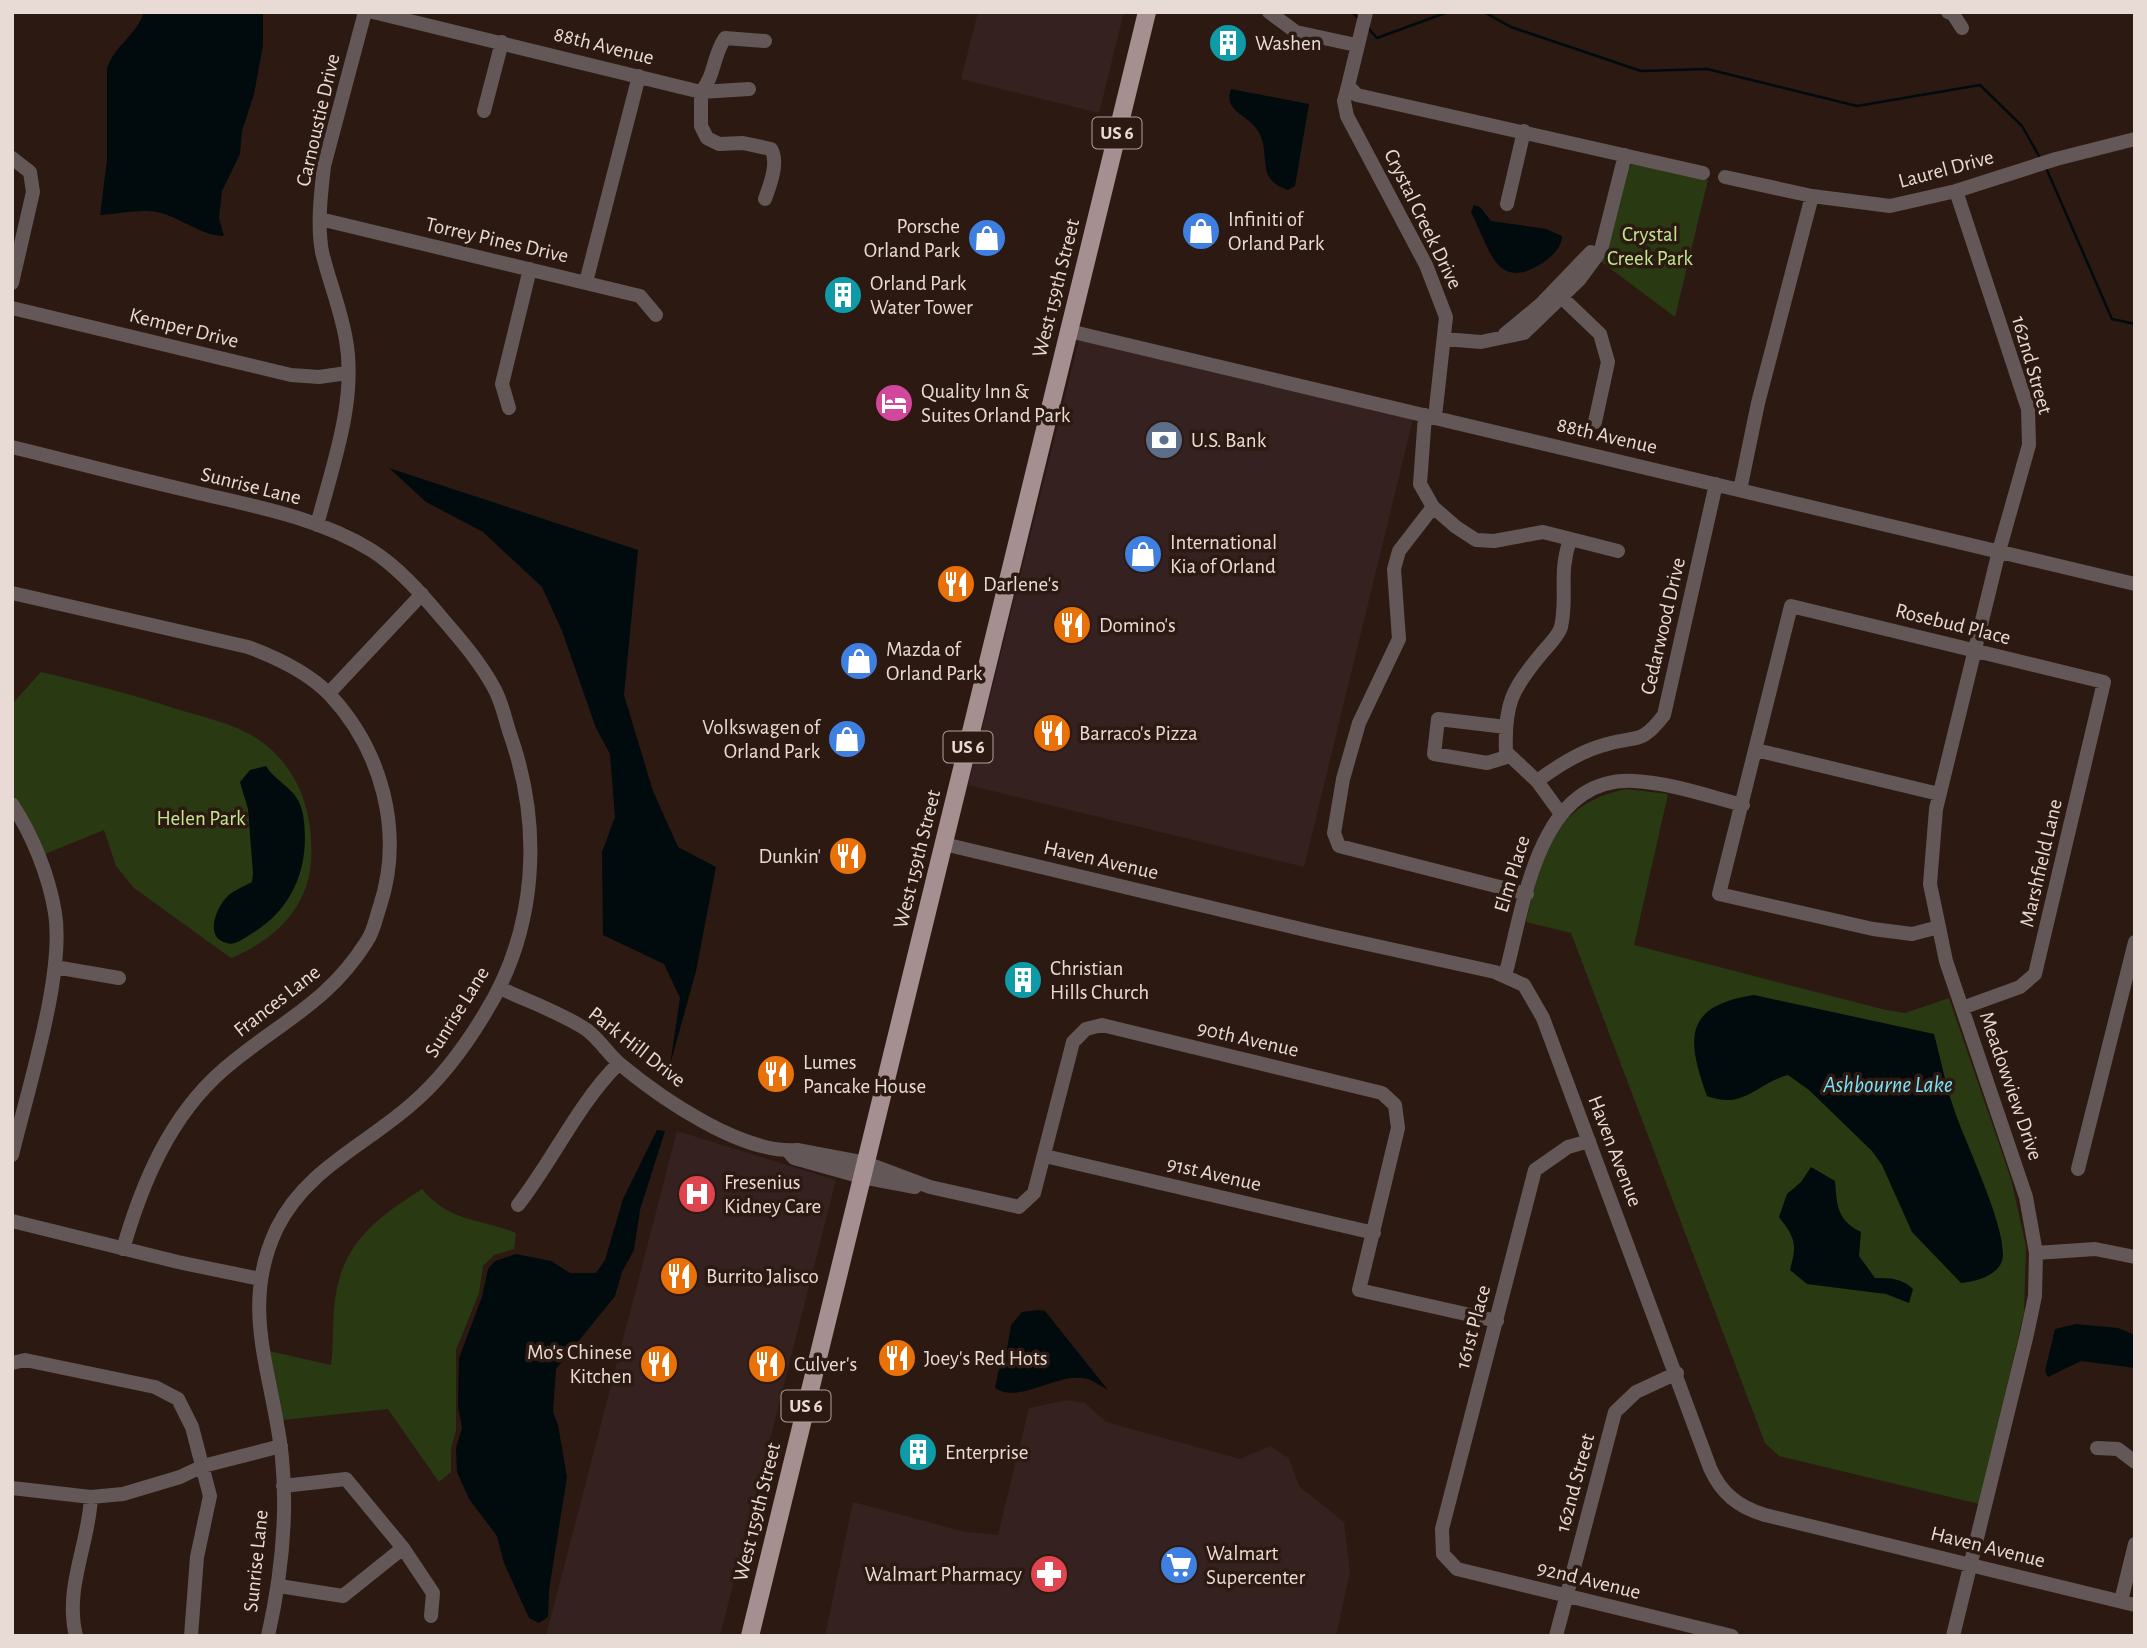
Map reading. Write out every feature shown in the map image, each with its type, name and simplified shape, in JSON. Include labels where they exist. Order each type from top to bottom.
[{"type":"main road","name":"West 159th Street","points":[[750,1636],[1147,12]]},
{"type":"street","name":"Carnoustie Drive","points":[[317,525],[345,414],[347,373],[347,341],[322,249],[320,219],[324,166],[365,12]]},
{"type":"street","name":"88th Avenue","points":[[373,12],[701,92],[749,89]]},
{"type":"street","points":[[1269,12],[1296,32],[1356,45]]},
{"type":"street","points":[[1366,12],[1348,86],[1357,95],[1703,173]]},
{"type":"street","points":[[1948,12],[1953,14],[1962,28]]},
{"type":"street","points":[[765,41],[725,38],[709,83],[701,92],[701,126],[707,138],[719,144],[743,143],[771,149],[774,154],[765,199]]},
{"type":"street","points":[[484,111],[502,42]]},
{"type":"street","points":[[586,282],[639,76]]},
{"type":"street","name":"Crystal Creek Drive","points":[[1348,86],[1344,101],[1347,116],[1426,265],[1446,317],[1420,484],[1433,508]]},
{"type":"street","points":[[1507,204],[1524,131]]},
{"type":"street","name":"Laurel Drive","points":[[1725,177],[1812,197],[1889,206],[1956,191],[2056,159],[2135,139]]},
{"type":"street","points":[[1444,339],[1462,342],[1498,339],[1524,332],[1558,294],[1591,266],[1601,250],[1625,155]]},
{"type":"street","points":[[12,158],[30,173],[33,192],[12,284]]},
{"type":"street","name":"162nd Street","points":[[1956,191],[2028,409],[2029,445],[1999,551]]},
{"type":"street","points":[[1740,490],[1758,403],[1812,197]]},
{"type":"street","name":"Torrey Pines Drive","points":[[320,219],[640,296],[656,315]]},
{"type":"street","points":[[509,408],[502,384],[530,269]]},
{"type":"street","points":[[1558,294],[1600,334],[1608,362],[1595,422]]},
{"type":"street","name":"Kemper Drive","points":[[12,308],[290,375],[319,377],[347,373]]},
{"type":"street","name":"88th Avenue","points":[[1069,331],[2135,584]]},
{"type":"street","name":"Sunrise Lane","points":[[12,447],[273,510],[317,525],[372,550],[422,594],[465,644],[495,691],[528,800],[531,858],[528,893],[521,931],[500,988],[442,1077],[384,1126],[343,1153],[304,1187],[277,1229],[260,1279],[258,1328],[281,1446],[283,1486],[279,1586],[268,1636]]},
{"type":"street","name":"Cedarwood Drive","points":[[1537,781],[1569,759],[1606,744],[1633,741],[1648,735],[1664,715],[1716,484]]},
{"type":"street","points":[[1527,894],[1339,846],[1334,833],[1343,779],[1359,723],[1399,639],[1394,569],[1399,551],[1433,508],[1476,540],[1494,541],[1543,532],[1618,551]]},
{"type":"street","points":[[1562,814],[1537,781],[1506,752],[1506,727],[1507,711],[1517,683],[1561,629],[1561,579],[1570,540]]},
{"type":"street","name":"Meadowview Drive","points":[[1953,1636],[2035,1296],[2036,1253],[2026,1196],[1945,961],[1930,884],[1939,794],[1999,551]]},
{"type":"street","name":"Frances Lane","points":[[12,593],[248,647],[274,657],[329,693],[364,740],[384,793],[391,833],[387,883],[369,938],[330,988],[311,1007],[258,1042],[220,1073],[185,1113],[155,1159],[136,1202],[124,1249]]},
{"type":"street","points":[[329,693],[422,594]]},
{"type":"street","name":"Rosebud Place","points":[[1756,750],[1791,607],[2104,682]]},
{"type":"street","name":"Marshfield Lane","points":[[1962,1008],[2020,987],[2035,974],[2104,682]]},
{"type":"street","points":[[1506,727],[1438,719],[1434,754],[1487,763],[1510,756]]},
{"type":"street","points":[[1938,927],[1912,934],[1872,929],[1719,894],[1756,750],[1939,794]]},
{"type":"street","name":"Elm Place","points":[[1505,976],[1540,845],[1553,821],[1580,797],[1602,786],[1631,781],[1668,786],[1743,805]]},
{"type":"street","points":[[12,804],[29,833],[55,915],[55,967],[12,1155]]},
{"type":"street","name":"Haven Avenue","points":[[944,844],[1505,976],[1524,985],[1543,1018],[1715,1481],[1736,1502],[1765,1515],[2128,1603]]},
{"type":"street","points":[[2078,1169],[2135,942]]},
{"type":"street","points":[[55,967],[120,978]]},
{"type":"street","name":"Park Hill Drive","points":[[500,988],[587,1030],[619,1063],[659,1094],[723,1131],[864,1170]]},
{"type":"street","name":"90th Avenue","points":[[1045,1156],[1073,1042],[1086,1029],[1102,1025],[1382,1093],[1395,1105],[1398,1128],[1374,1233]]},
{"type":"street","points":[[518,1205],[551,1161],[589,1096],[619,1063]]},
{"type":"street","name":"161st Place","points":[[1443,1554],[1442,1529],[1535,1170],[1568,1147],[1589,1141]]},
{"type":"street","points":[[864,1170],[1019,1207],[1034,1193],[1045,1156]]},
{"type":"street","name":"91st Avenue","points":[[1045,1156],[1374,1233]]},
{"type":"street","points":[[12,1221],[260,1279]]},
{"type":"street","points":[[1374,1233],[1359,1290],[1497,1321]]},
{"type":"street","points":[[2036,1253],[2095,1249],[2135,1257]]},
{"type":"street","points":[[12,1363],[25,1360],[142,1384],[178,1399],[192,1427],[210,1496],[195,1571],[191,1636]]},
{"type":"street","name":"162nd Street","points":[[1556,1636],[1615,1412],[1636,1391],[1677,1373]]},
{"type":"street","points":[[12,1488],[90,1497],[133,1491],[180,1477],[202,1466],[281,1446]]},
{"type":"street","points":[[2096,1448],[2118,1449],[2135,1462]]},
{"type":"street","points":[[283,1486],[346,1479],[403,1548],[433,1593],[431,1616]]},
{"type":"street","points":[[76,1636],[73,1623],[76,1566],[89,1529],[90,1497]]},
{"type":"street","points":[[2128,1603],[2135,1544]]},
{"type":"street","points":[[279,1586],[344,1596],[403,1548]]},
{"type":"street","name":"92nd Avenue","points":[[1443,1554],[1457,1569],[1732,1636]]},
{"type":"shaded area","points":[[978,12],[1124,12],[1099,113],[961,79]]},
{"type":"shaded area","points":[[1080,336],[1414,415],[1304,867],[968,785]]},
{"type":"shaded area","points":[[677,1131],[836,1180],[720,1636],[546,1636]]},
{"type":"shaded area","points":[[1067,1400],[1085,1403],[1106,1422],[1240,1459],[1270,1446],[1289,1458],[1299,1486],[1344,1522],[1350,1572],[1336,1636],[825,1636],[853,1502],[966,1532],[998,1535],[1029,1408]]},
{"type":"green space","name":"Crystal Creek Park","points":[[1632,164],[1708,180],[1675,317],[1599,260],[1626,171]]},
{"type":"green space","name":"Helen Park","points":[[41,672],[128,694],[231,726],[250,734],[273,751],[285,764],[302,794],[310,827],[311,862],[308,879],[303,895],[286,921],[261,942],[231,958],[134,888],[116,866],[104,830],[45,854],[12,792],[12,704]]},
{"type":"green space","points":[[1626,789],[1668,794],[1634,945],[1886,1010],[1905,1013],[1949,998],[2011,1179],[2026,1246],[2024,1313],[1979,1504],[1779,1456],[1765,1443],[1571,933],[1526,922],[1545,855],[1565,821],[1601,797]]},
{"type":"green space","points":[[422,1189],[443,1208],[465,1218],[516,1233],[514,1249],[494,1255],[483,1266],[479,1293],[456,1350],[456,1430],[451,1449],[451,1472],[439,1482],[388,1409],[282,1420],[269,1351],[331,1365],[335,1300],[345,1263],[364,1234],[390,1211]]},
{"type":"water","points":[[144,12],[263,12],[263,45],[254,94],[242,131],[240,154],[222,191],[219,218],[224,236],[208,233],[161,213],[138,211],[100,215],[107,160],[107,69],[114,54],[136,28]]},
{"type":"water","points":[[1231,89],[1309,104],[1295,186],[1288,190],[1271,180],[1267,173],[1262,139],[1254,125],[1233,108],[1229,97]]},
{"type":"water","points":[[1474,205],[1480,207],[1491,221],[1546,229],[1562,236],[1560,244],[1544,262],[1528,271],[1515,273],[1505,270],[1490,253],[1471,212]]},
{"type":"water","points":[[389,468],[638,550],[624,695],[653,791],[678,847],[716,867],[696,971],[670,1065],[680,998],[664,964],[603,935],[602,852],[615,817],[610,754],[596,728],[562,631],[542,587],[483,532],[426,502]]},
{"type":"water","points":[[266,766],[292,792],[301,806],[305,833],[301,868],[296,884],[278,912],[266,924],[242,939],[227,943],[216,936],[215,917],[228,896],[252,882],[253,873],[248,809],[240,782],[250,770]]},
{"type":"water","name":"Ashbourne Lake","points":[[1754,995],[1934,1034],[1952,1103],[1999,1231],[2003,1248],[2002,1261],[1995,1271],[1978,1280],[1961,1283],[1912,1232],[1882,1165],[1872,1151],[1809,1090],[1788,1075],[1740,1098],[1731,1100],[1707,1096],[1696,1057],[1696,1028],[1703,1016],[1714,1007]]},
{"type":"water","points":[[657,1130],[665,1131],[640,1210],[634,1250],[622,1272],[615,1296],[556,1369],[553,1412],[558,1425],[567,1477],[549,1590],[548,1617],[539,1623],[529,1618],[504,1563],[497,1536],[469,1499],[457,1472],[456,1448],[462,1428],[458,1406],[459,1358],[482,1297],[488,1269],[495,1261],[516,1254],[551,1261],[570,1273],[596,1273],[605,1260],[623,1199]]},
{"type":"water","points":[[1811,1167],[1835,1181],[1843,1217],[1861,1232],[1859,1256],[1875,1278],[1891,1279],[1909,1285],[1913,1289],[1909,1303],[1886,1294],[1807,1284],[1790,1270],[1794,1242],[1779,1217],[1787,1194],[1801,1182]]},
{"type":"water","points":[[1045,1311],[1108,1390],[1088,1379],[1076,1378],[1016,1393],[995,1388],[999,1369],[1004,1367],[1011,1325],[1022,1312]]},
{"type":"water","points":[[2076,1324],[2118,1328],[2135,1335],[2135,1368],[2081,1361],[2048,1377],[2045,1371],[2055,1329]]},
{"type":"waterway","points":[[1352,12],[1357,17]]},
{"type":"waterway","points":[[1369,29],[1377,38],[1448,12]]},
{"type":"waterway","points":[[1484,12],[1511,27],[1641,71],[1707,69],[1857,106],[1980,85],[2022,126],[2039,156]]},
{"type":"waterway","points":[[2047,170],[2112,319],[2135,324]]},
{"type":"place","name":"Washen","points":[[1228,43]]},
{"type":"place","name":"Infiniti of Orland Park","points":[[1201,231]]},
{"type":"place","name":"Porsche Orland Park","points":[[987,238]]},
{"type":"place","name":"Orland Park Water Tower","points":[[843,295]]},
{"type":"place","name":"Quality Inn & Suites Orland Park","points":[[894,403]]},
{"type":"place","name":"U.S. Bank","points":[[1164,440]]},
{"type":"place","name":"International Kia of Orland","points":[[1143,554]]},
{"type":"place","name":"Darlene's","points":[[956,584]]},
{"type":"place","name":"Domino's","points":[[1072,625]]},
{"type":"place","name":"Mazda of Orland Park","points":[[859,661]]},
{"type":"place","name":"Barraco's Pizza","points":[[1052,733]]},
{"type":"place","name":"Volkswagen of Orland Park","points":[[847,739]]},
{"type":"place","name":"Dunkin'","points":[[848,856]]},
{"type":"place","name":"Christian Hills Church","points":[[1023,980]]},
{"type":"place","name":"Lumes Pancake House","points":[[776,1074]]},
{"type":"place","name":"Fresenius Kidney Care","points":[[697,1194]]},
{"type":"place","name":"Burrito Jalisco","points":[[679,1276]]},
{"type":"place","name":"Joey's Red Hots","points":[[897,1358]]},
{"type":"place","name":"Mo's Chinese Kitchen","points":[[659,1364]]},
{"type":"place","name":"Culver's","points":[[767,1364]]},
{"type":"place","name":"Enterprise","points":[[918,1452]]},
{"type":"place","name":"Walmart Supercenter","points":[[1179,1565]]},
{"type":"place","name":"Walmart Pharmacy","points":[[1049,1574]]}]
